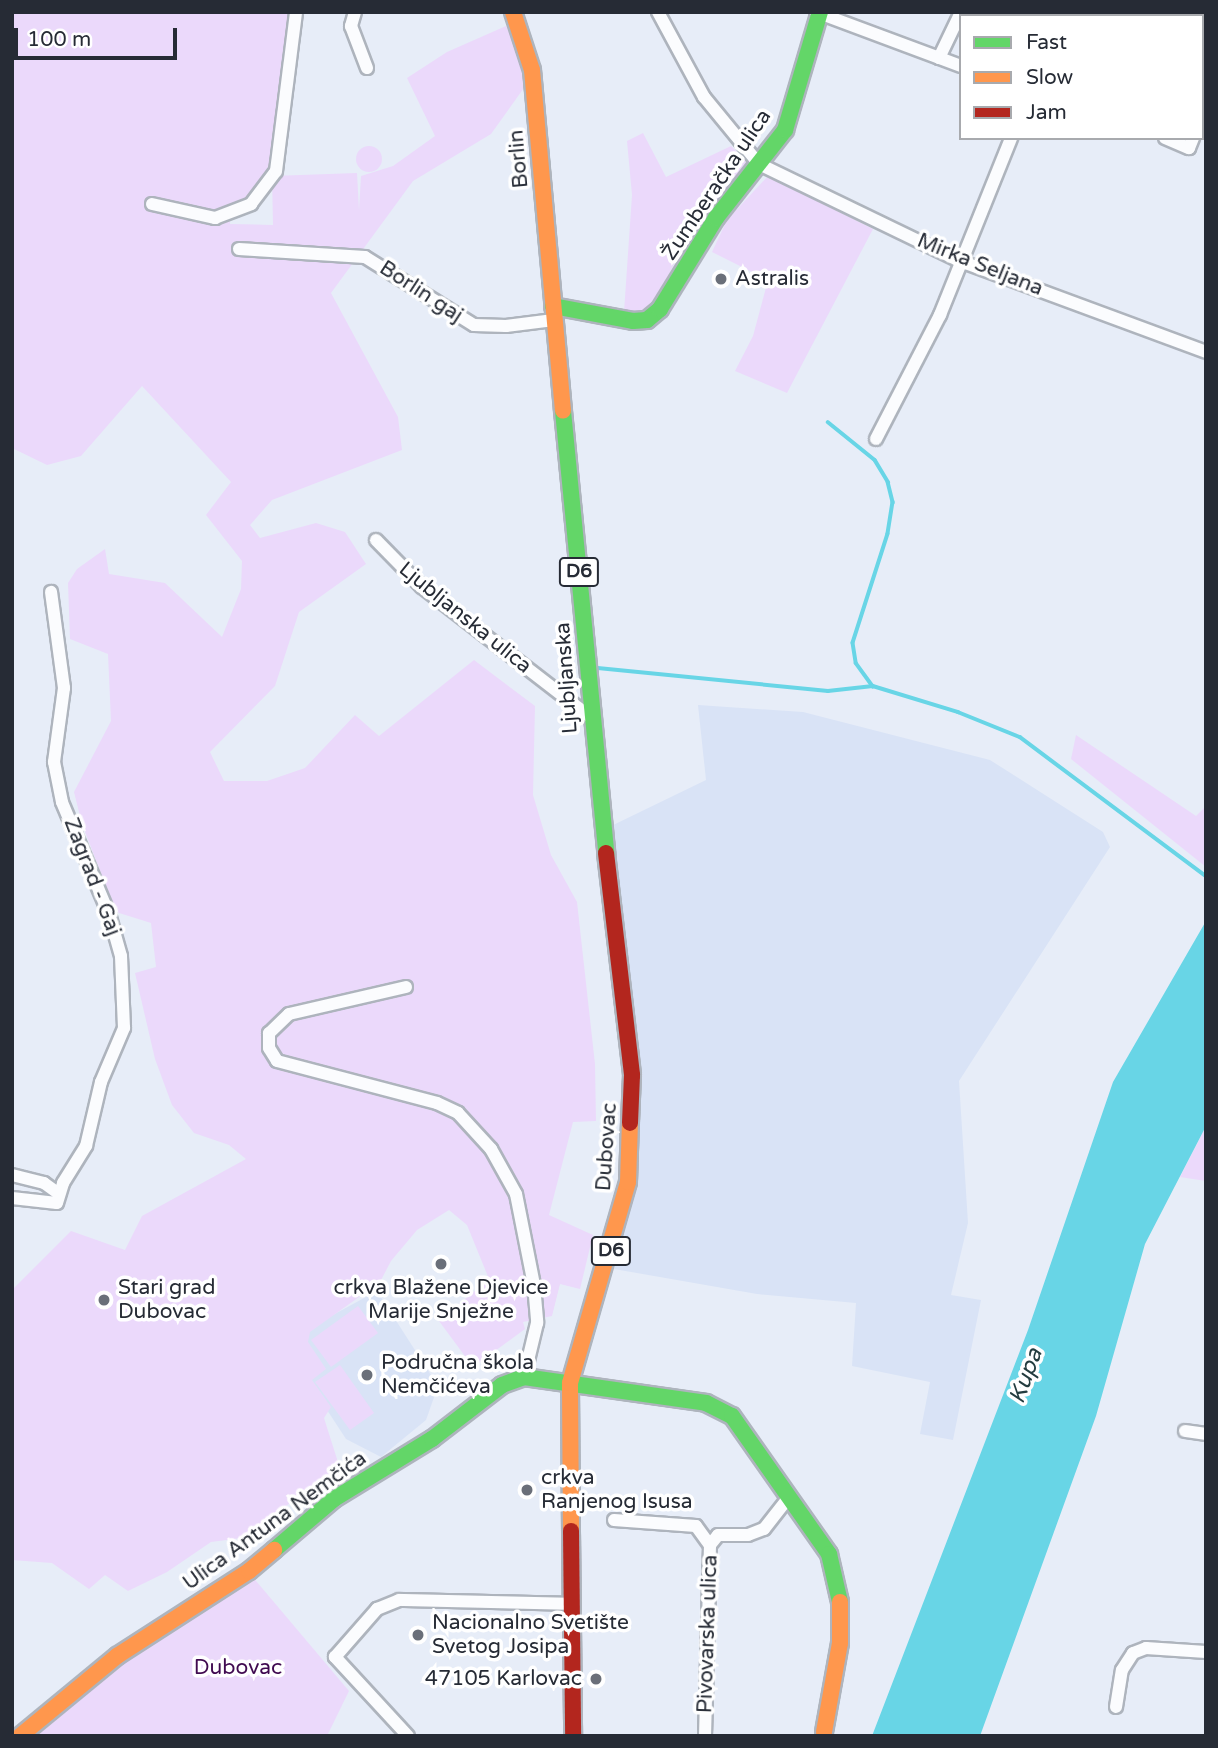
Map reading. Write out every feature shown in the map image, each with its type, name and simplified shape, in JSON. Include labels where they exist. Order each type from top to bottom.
[{"type":"main road","name":"Borlin","points":[[513,12],[532,70],[553,313]]},
{"type":"main road","name":"Žumberačka ulica","points":[[553,313],[647,320],[677,286],[716,218],[785,130],[818,13]]},
{"type":"main road","name":"Ljubljanska","points":[[553,313],[590,717],[604,838]]},
{"type":"main road","name":"Dubovac","points":[[573,1736],[570,1383],[628,1182],[630,1045],[604,838]]},
{"type":"main road","points":[[524,1377],[706,1403],[732,1416],[787,1500],[829,1554],[840,1587],[840,1643],[824,1732]]},
{"type":"main road","name":"Ulica Antuna Nemčića","points":[[20,1736],[117,1656],[249,1570],[334,1499],[432,1439],[502,1385],[524,1377]]},
{"type":"street","points":[[152,204],[215,218],[251,204],[268,182],[279,166],[296,12]]},
{"type":"street","points":[[355,12],[351,26],[367,68]]},
{"type":"street","points":[[658,12],[704,97],[759,164]]},
{"type":"street","points":[[818,13],[959,65]]},
{"type":"street","points":[[939,58],[959,16]]},
{"type":"street","points":[[876,439],[917,364],[1011,140]]},
{"type":"street","points":[[1170,140],[1189,148],[1192,140]]},
{"type":"street","name":"Mirka Seljana","points":[[759,164],[960,261],[1206,352]]},
{"type":"street","name":"Borlin gaj","points":[[239,249],[365,257],[382,264],[474,325],[506,327],[553,313]]},
{"type":"street","name":"Ljubljanska ulica","points":[[376,540],[422,587],[590,717]]},
{"type":"street","name":"Zagrad - Gaj","points":[[51,592],[64,688],[54,762],[62,802],[109,914],[121,956],[124,1028],[101,1082],[86,1146],[57,1198]]},
{"type":"street","points":[[406,987],[350,997],[289,1014],[269,1033],[270,1048],[277,1061],[437,1103],[458,1113],[491,1149],[516,1194],[534,1285],[537,1323],[524,1377]]},
{"type":"street","points":[[12,1175],[44,1183],[57,1198]]},
{"type":"street","points":[[12,1198],[57,1198]]},
{"type":"street","points":[[1185,1431],[1206,1434]]},
{"type":"street","name":"Pivovarska ulica","points":[[705,1736],[710,1545],[718,1535],[748,1535],[764,1529],[787,1500]]},
{"type":"street","points":[[614,1520],[696,1526],[710,1545]]},
{"type":"street","points":[[408,1736],[335,1657],[377,1609],[399,1600],[572,1604]]},
{"type":"street","points":[[1116,1707],[1122,1670],[1133,1653],[1146,1648],[1206,1652]]},
{"type":"shaded area","points":[[698,705],[803,712],[990,760],[1103,832],[1110,847],[959,1081],[968,1223],[951,1295],[981,1300],[953,1440],[920,1434],[930,1382],[852,1366],[856,1303],[757,1294],[614,1269],[635,1185],[607,828],[706,780]]},
{"type":"shaded area","name":"Područna škola Nemčićeva","points":[[377,1291],[438,1386],[426,1420],[381,1457],[346,1439],[297,1364],[296,1335]]},
{"type":"green space","points":[[12,12],[292,12],[275,166],[252,201],[229,213],[230,224],[273,225],[272,176],[357,173],[359,210],[361,176],[393,166],[435,136],[407,78],[447,52],[506,26],[517,48],[526,85],[491,134],[413,181],[331,293],[398,417],[402,450],[272,500],[250,525],[260,538],[316,523],[345,532],[366,564],[299,612],[275,686],[210,752],[224,781],[267,781],[305,768],[355,715],[379,736],[474,660],[535,706],[533,795],[551,855],[577,902],[595,1064],[596,1121],[573,1122],[549,1215],[593,1235],[580,1289],[560,1284],[552,1316],[523,1322],[525,1329],[473,1367],[439,1321],[489,1279],[467,1225],[449,1210],[417,1230],[391,1261],[380,1282],[310,1332],[308,1342],[326,1369],[312,1380],[331,1407],[324,1418],[343,1478],[330,1493],[310,1486],[249,1537],[211,1542],[167,1572],[128,1591],[105,1575],[89,1589],[52,1563],[12,1560],[12,1290],[71,1231],[125,1250],[142,1216],[246,1159],[229,1145],[194,1133],[172,1105],[155,1059],[135,973],[156,967],[151,923],[116,912],[82,824],[74,792],[111,721],[108,654],[70,639],[68,583],[77,569],[105,549],[109,574],[165,583],[222,637],[241,589],[242,561],[206,515],[231,482],[142,386],[81,456],[47,465],[12,448]]},
{"type":"green space","points":[[643,133],[666,177],[731,146],[749,164],[707,213],[680,251],[656,303],[641,314],[624,312],[632,195],[627,141]]},
{"type":"green space","points":[[369,146],[378,150],[382,159],[378,168],[369,172],[360,168],[356,159],[360,150]]},
{"type":"green space","points":[[768,176],[873,229],[787,393],[735,371],[753,336],[768,280],[712,252],[727,220]]},
{"type":"green space","points":[[1076,735],[1196,816],[1206,806],[1206,867],[1071,759]]},
{"type":"green space","points":[[1206,1126],[1206,1181],[1180,1177]]},
{"type":"green space","points":[[358,1306],[378,1333],[331,1367],[311,1340]]},
{"type":"green space","points":[[340,1365],[374,1413],[350,1430],[315,1382]]},
{"type":"green space","name":"Dubovac","points":[[251,1575],[349,1691],[327,1736],[28,1736],[122,1663]]},
{"type":"water","name":"Kupa","points":[[1206,921],[1206,1126],[1145,1244],[1096,1416],[980,1736],[872,1736],[1028,1330],[1113,1082]]},
{"type":"waterway","points":[[828,422],[875,460],[888,482],[893,502],[888,534],[853,643],[856,663],[873,686],[958,712],[1020,737],[1206,876]]},
{"type":"waterway","points":[[598,668],[828,691],[873,686]]},
{"type":"traffic: fast","points":[[553,306],[633,321],[647,320],[660,309],[716,218],[785,130],[820,12]]},
{"type":"traffic: fast","points":[[563,411],[606,853]]},
{"type":"traffic: fast","points":[[274,1550],[334,1499],[432,1439],[502,1385],[524,1377],[706,1403],[732,1416],[829,1554],[840,1602]]},
{"type":"traffic: slow","points":[[513,12],[532,70],[563,411]]},
{"type":"traffic: slow","points":[[571,1531],[570,1383],[628,1182],[630,1123]]},
{"type":"traffic: slow","points":[[20,1736],[117,1656],[249,1571],[274,1550]]},
{"type":"traffic: slow","points":[[824,1732],[840,1643],[840,1602]]},
{"type":"traffic: jam","points":[[606,853],[632,1075],[630,1123]]},
{"type":"traffic: jam","points":[[571,1531],[573,1736]]},
{"type":"place","name":"Astralis","points":[[721,279]]},
{"type":"place","name":"crkva Blažene Djevice Marije Snježne","points":[[441,1264]]},
{"type":"place","name":"Stari grad Dubovac","points":[[104,1300]]},
{"type":"place","name":"Područna škola Nemčićeva","points":[[367,1375]]},
{"type":"place","name":"crkva Ranjenog Isusa","points":[[527,1490]]},
{"type":"place","name":"Nacionalno Svetište Svetog Josipa","points":[[418,1635]]},
{"type":"place","name":"47105 Karlovac","points":[[596,1679]]}]
